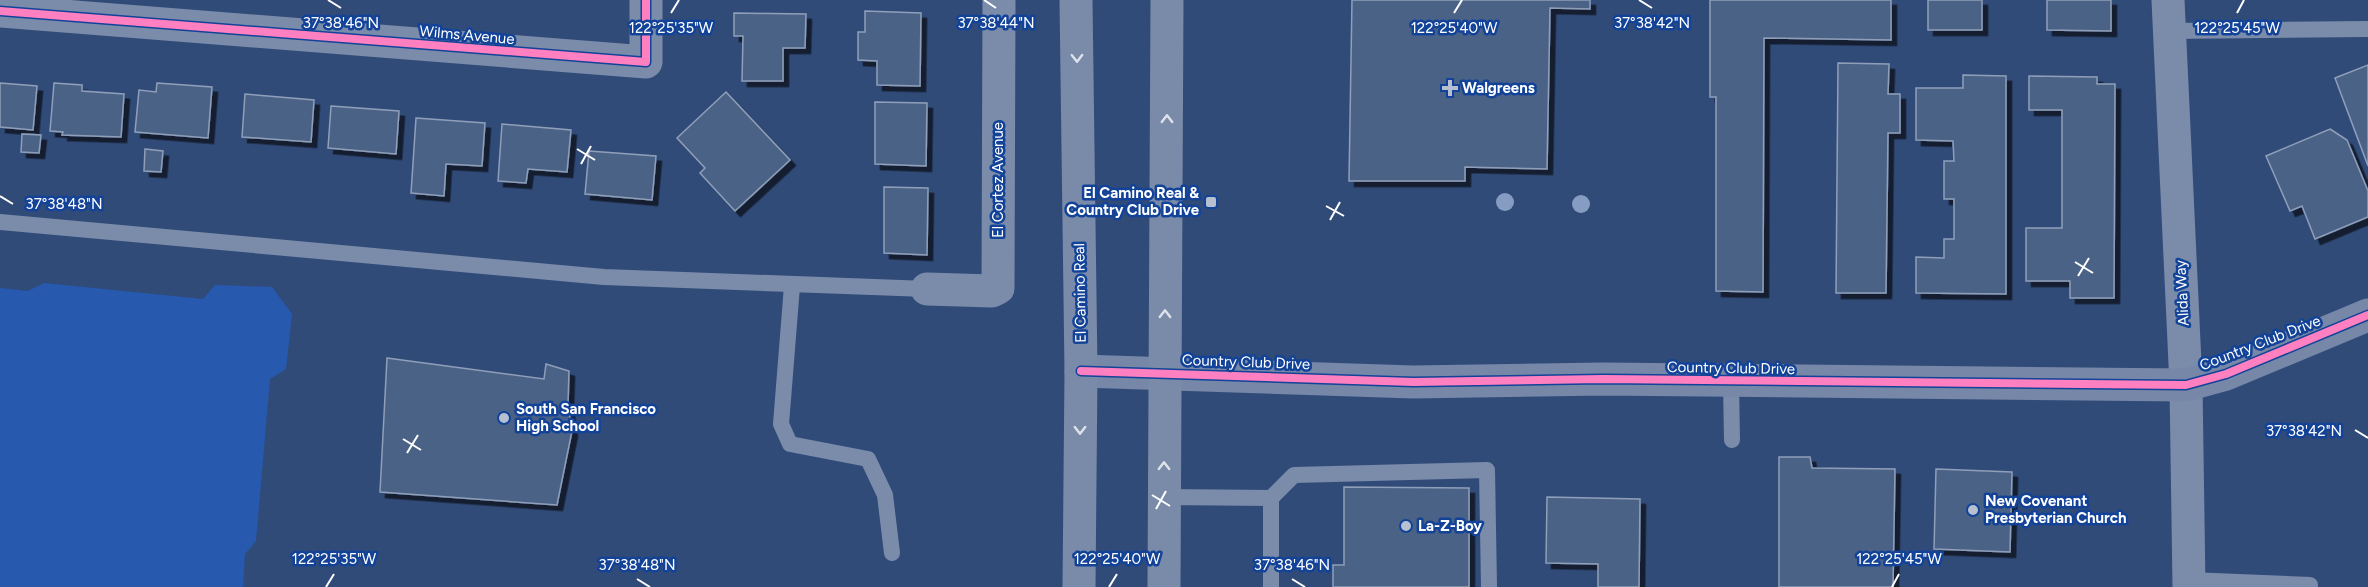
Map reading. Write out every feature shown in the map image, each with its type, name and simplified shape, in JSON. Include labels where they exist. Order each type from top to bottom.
[{"type":"main road","name":"El Camino Real","points":[[1076,0],[1081,371],[1079,587]]},
{"type":"main road","points":[[1164,587],[1167,0]]},
{"type":"street","name":"Wilms Avenue","points":[[0,11],[646,62],[646,0]]},
{"type":"street","name":"El Cortez Avenue","points":[[927,289],[992,291],[998,288],[999,0]]},
{"type":"street","name":"Alida Way","points":[[2168,15],[2186,386],[2189,584]]},
{"type":"street","name":"Country Club Drive","points":[[1081,371],[1413,382],[1602,379],[2186,386],[2226,374],[2368,315]]},
{"type":"lane","points":[[2168,15],[2368,29]]},
{"type":"lane","points":[[0,222],[604,277],[792,286],[927,289]]},
{"type":"lane","points":[[792,286],[781,424],[790,444],[868,459],[885,495],[892,553]]},
{"type":"lane","points":[[1731,382],[1732,440]]},
{"type":"lane","points":[[1271,587],[1271,498],[1294,475],[1488,470],[1489,587]]},
{"type":"lane","points":[[1164,497],[1271,498]]},
{"type":"lane","points":[[2189,584],[2310,585]]},
{"type":"shaded area","points":[[44,283],[203,299],[215,285],[272,287],[292,314],[286,369],[270,379],[256,541],[245,554],[243,587],[0,587],[0,288],[28,291]]},
{"type":"building","name":"Walgreens","points":[[1352,0],[1590,0],[1590,9],[1550,8],[1547,169],[1465,167],[1465,181],[1349,181]]},
{"type":"building","points":[[1710,0],[1891,0],[1891,40],[1764,38],[1763,292],[1716,291],[1716,97],[1710,97]]},
{"type":"building","points":[[1928,0],[1982,0],[1982,30],[1928,30]]},
{"type":"building","points":[[2047,0],[2111,0],[2111,31],[2047,30]]},
{"type":"building","points":[[865,11],[921,13],[920,86],[877,85],[877,61],[858,60],[858,32],[865,32]]},
{"type":"building","points":[[734,13],[806,14],[805,48],[783,48],[783,81],[742,81],[743,36],[734,36]]},
{"type":"building","points":[[1838,63],[1889,64],[1888,94],[1900,94],[1900,133],[1888,133],[1886,293],[1836,293]]},
{"type":"building","points":[[2368,65],[2368,166],[2335,78]]},
{"type":"building","points":[[1963,75],[2006,76],[2006,294],[1916,293],[1916,257],[1944,258],[1944,239],[1954,239],[1954,199],[1944,199],[1944,161],[1954,161],[1953,141],[1916,140],[1916,88],[1963,88]]},
{"type":"building","points":[[2029,76],[2097,77],[2097,84],[2115,84],[2114,298],[2070,298],[2070,281],[2026,281],[2026,228],[2062,228],[2062,110],[2029,110]]},
{"type":"building","points":[[0,83],[37,86],[33,130],[0,127]]},
{"type":"building","points":[[54,83],[82,85],[82,91],[124,94],[121,137],[62,135],[63,132],[50,131]]},
{"type":"building","points":[[157,83],[212,87],[208,138],[135,132],[139,90],[156,92]]},
{"type":"building","points":[[726,92],[790,160],[735,211],[700,173],[705,168],[677,138]]},
{"type":"building","points":[[245,94],[314,100],[311,142],[242,137]]},
{"type":"building","points":[[875,102],[927,103],[926,166],[875,164]]},
{"type":"building","points":[[331,106],[399,111],[396,154],[328,148]]},
{"type":"building","points":[[416,118],[485,123],[482,166],[446,164],[444,196],[411,193]]},
{"type":"building","points":[[502,124],[571,130],[567,172],[528,169],[526,183],[498,181]]},
{"type":"building","points":[[2330,129],[2347,140],[2368,191],[2368,217],[2315,239],[2302,206],[2290,211],[2266,156]]},
{"type":"building","points":[[22,134],[41,135],[39,153],[21,152]]},
{"type":"building","points":[[145,149],[163,151],[161,172],[144,171]]},
{"type":"building","points":[[589,151],[656,156],[652,200],[585,194]]},
{"type":"building","points":[[884,187],[928,188],[927,255],[884,253]]},
{"type":"building","points":[[387,358],[544,379],[546,364],[569,371],[568,404],[572,431],[557,505],[380,492]]},
{"type":"building","points":[[1779,457],[1810,457],[1812,468],[1895,469],[1893,587],[1779,587]]},
{"type":"building","name":"New Covenant Presbyterian Church","points":[[1936,469],[2012,472],[2010,552],[1934,549]]},
{"type":"building","name":"La-Z-Boy","points":[[1344,487],[1469,488],[1469,587],[1333,587],[1333,565],[1344,565]]},
{"type":"building","points":[[1547,497],[1640,499],[1639,587],[1598,587],[1598,564],[1546,563]]},
{"type":"cycle path","points":[[0,11],[646,62],[646,0]]},
{"type":"cycle path","points":[[1081,371],[1413,382],[1603,379],[2186,385],[2226,374],[2368,315]]},
{"type":"place","name":"Walgreens","points":[[1450,88]]},
{"type":"place","name":"El Camino Real & Country Club Drive","points":[[1211,202]]},
{"type":"place","name":"South San Francisco High School","points":[[504,418]]},
{"type":"place","name":"New Covenant Presbyterian Church","points":[[1973,510]]},
{"type":"place","name":"La-Z-Boy","points":[[1406,526]]}]
